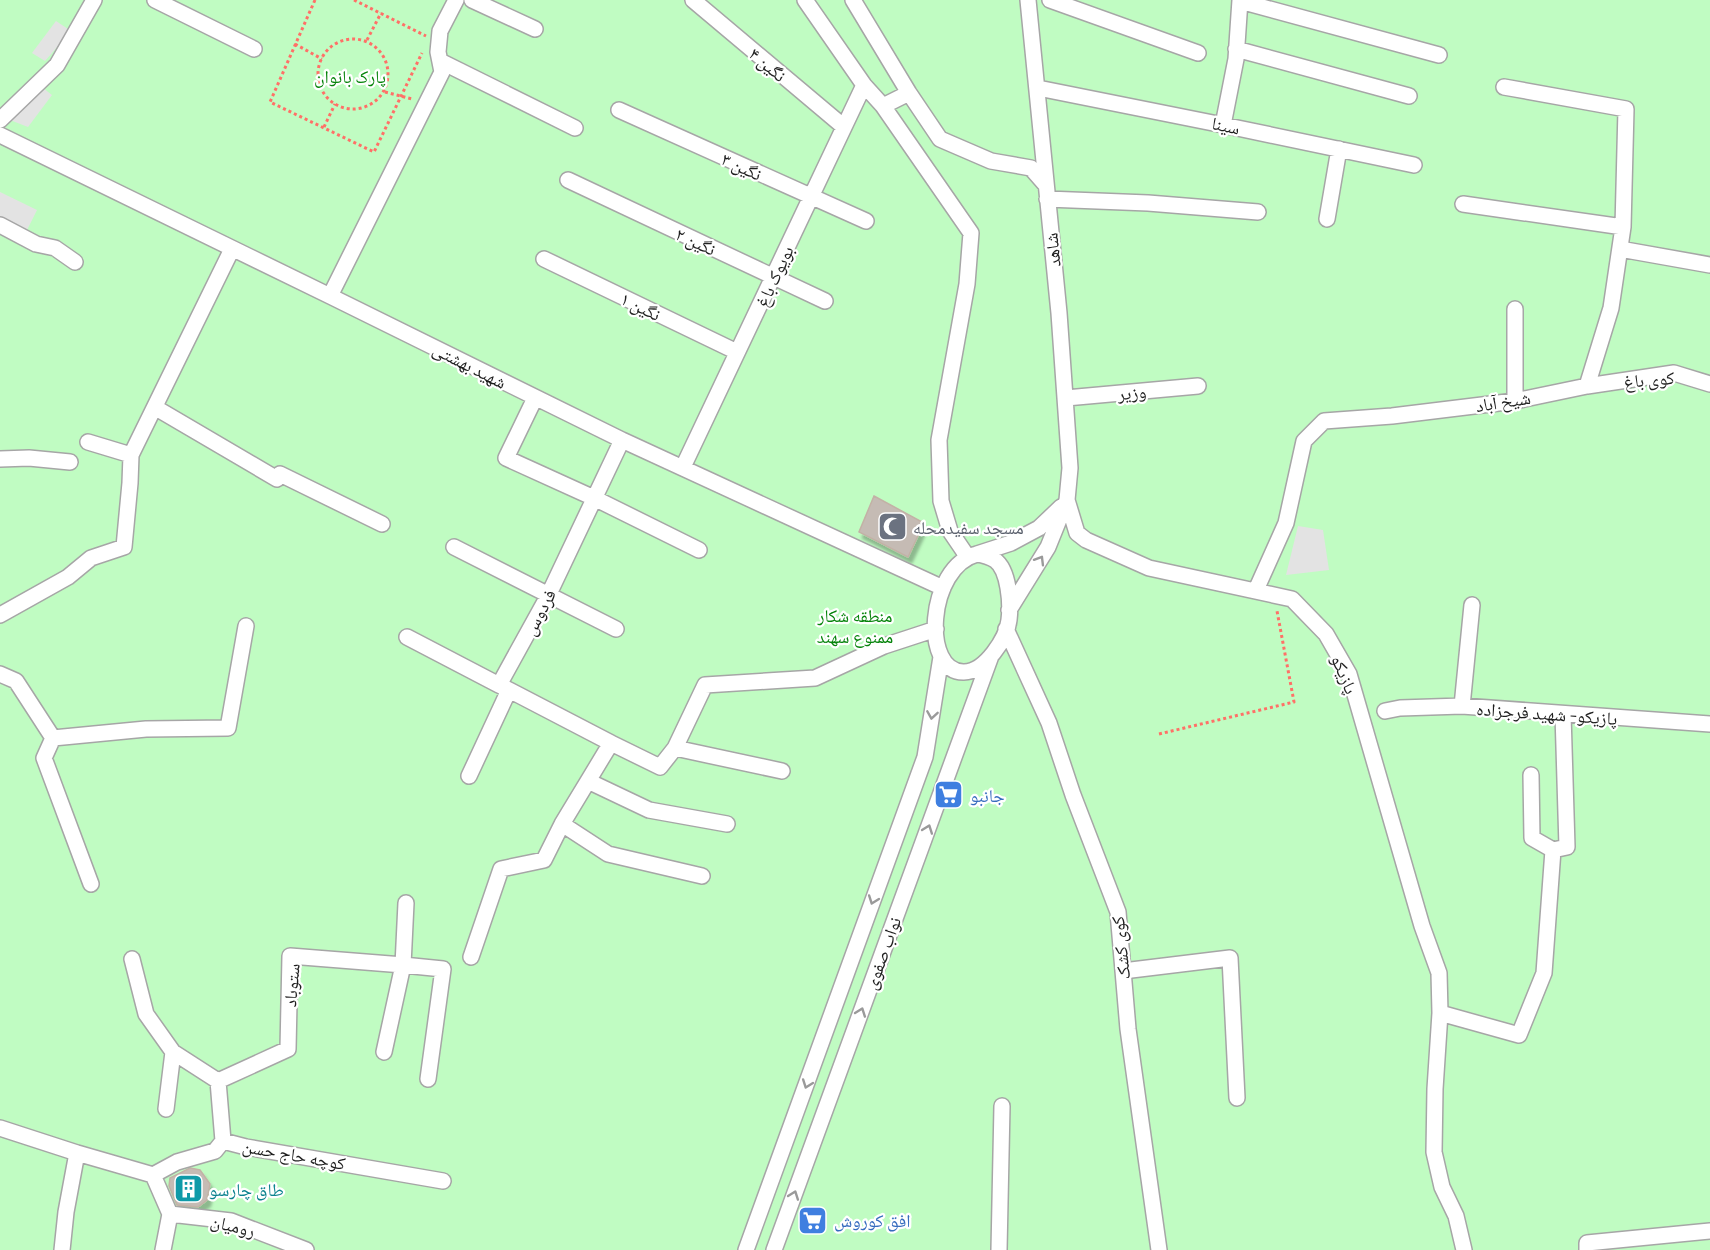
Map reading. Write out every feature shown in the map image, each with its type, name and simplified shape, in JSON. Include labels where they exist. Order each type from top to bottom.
[{"type":"street","points":[[0,120],[57,65],[94,0]]},
{"type":"street","points":[[155,0],[254,49]]},
{"type":"street","points":[[330,296],[442,72],[442,62],[438,52],[440,32],[456,0]]},
{"type":"street","points":[[472,0],[535,28]]},
{"type":"street","name":"نگین ۴","points":[[693,0],[844,127]]},
{"type":"street","points":[[805,0],[864,85],[883,106],[971,233],[967,284],[939,440],[941,501],[950,531],[972,555],[995,560],[1005,574],[1010,593],[1009,621],[1002,640],[978,669],[964,673],[952,669],[941,657],[935,615],[938,596],[958,564],[972,555],[1011,543],[1039,528],[1067,500]]},
{"type":"street","points":[[853,0],[909,93],[940,139],[991,161],[1031,168],[1046,191],[1148,204],[1258,212]]},
{"type":"street","name":"شاهد","points":[[1028,0],[1066,398],[1070,468],[1067,500]]},
{"type":"street","points":[[1050,0],[1198,53]]},
{"type":"street","points":[[1224,125],[1236,49],[1240,1],[1439,55]]},
{"type":"street","points":[[1236,49],[1409,96]]},
{"type":"street","points":[[442,62],[575,128]]},
{"type":"street","name":"بویوک باغ","points":[[683,467],[864,85]]},
{"type":"street","points":[[1504,87],[1626,110],[1623,227],[1620,249],[1611,308],[1587,386]]},
{"type":"street","name":"سینا","points":[[1038,88],[1414,165]]},
{"type":"street","points":[[883,106],[909,93]]},
{"type":"street","name":"نگین ۳","points":[[619,110],[866,221]]},
{"type":"street","name":"شهید بهشتی","points":[[0,135],[622,440],[943,588]]},
{"type":"street","points":[[1327,219],[1339,149]]},
{"type":"street","name":"نگین ۲","points":[[568,180],[825,301]]},
{"type":"street","points":[[1462,204],[1623,227]]},
{"type":"street","points":[[0,225],[36,244],[55,248],[75,262]]},
{"type":"street","points":[[0,615],[68,577],[91,558],[124,547],[131,455],[232,249]]},
{"type":"street","points":[[1620,249],[1710,265]]},
{"type":"street","name":"نگین ۱","points":[[544,259],[737,352]]},
{"type":"street","points":[[1515,309],[1515,401]]},
{"type":"street","name":"کوی باغ","points":[[1587,386],[1674,373],[1710,384]]},
{"type":"street","name":"وزیر","points":[[1066,398],[1198,386]]},
{"type":"street","name":"شیخ آباد","points":[[1256,590],[1286,523],[1304,441],[1324,421],[1392,416],[1515,401],[1587,386]]},
{"type":"street","points":[[535,398],[506,458],[699,550]]},
{"type":"street","points":[[156,408],[277,479],[280,474],[382,525]]},
{"type":"street","name":"فردوس","points":[[469,776],[504,687],[622,440]]},
{"type":"street","points":[[88,442],[131,455]]},
{"type":"street","points":[[0,459],[29,458],[70,462]]},
{"type":"street","points":[[1009,610],[1048,547],[1067,500]]},
{"type":"street","name":"پازیکو","points":[[1067,500],[1077,533],[1086,540],[1149,568],[1292,599],[1326,634],[1348,674],[1422,926],[1439,973],[1440,1013],[1434,1152],[1442,1186],[1456,1216],[1464,1250]]},
{"type":"street","points":[[454,547],[616,629]]},
{"type":"street","points":[[1462,706],[1472,605]]},
{"type":"street","points":[[53,738],[146,729],[228,728],[246,626]]},
{"type":"street","points":[[408,637],[660,767],[675,748],[705,685],[814,678],[884,646],[936,629]]},
{"type":"street","name":"کوی کشک","points":[[1006,629],[1049,723],[1073,795],[1118,912],[1128,1029],[1159,1250]]},
{"type":"street","name":"نواب صفوی","points":[[774,1250],[991,656]]},
{"type":"street","name":"نواب صفوی","points":[[746,1250],[925,757],[941,657]]},
{"type":"street","points":[[0,674],[16,681],[53,738]]},
{"type":"street","name":"پازیکو- شهید فرجزاده","points":[[1385,711],[1400,708],[1462,706],[1710,724]]},
{"type":"street","points":[[1531,775],[1532,838],[1553,850],[1567,847],[1563,714]]},
{"type":"street","points":[[53,738],[44,758],[90,884]]},
{"type":"street","points":[[471,957],[501,869],[544,860],[562,824],[611,743]]},
{"type":"street","points":[[675,748],[782,771]]},
{"type":"street","points":[[588,781],[649,810],[727,824]]},
{"type":"street","points":[[562,824],[608,854],[702,876]]},
{"type":"street","points":[[1440,1013],[1519,1035],[1544,974],[1553,850]]},
{"type":"street","points":[[384,1052],[402,966],[406,903]]},
{"type":"street","name":"ستوباد","points":[[218,1081],[288,1049],[290,956],[402,966]]},
{"type":"street","points":[[132,958],[146,1014],[172,1052],[218,1081],[223,1141]]},
{"type":"street","points":[[1123,971],[1230,958],[1237,1098]]},
{"type":"street","points":[[402,966],[443,969],[428,1079]]},
{"type":"street","points":[[166,1109],[172,1052]]},
{"type":"street","points":[[999,1250],[1002,1106]]},
{"type":"street","points":[[0,1128],[153,1174],[170,1214],[164,1250]]},
{"type":"street","name":"کوچه حاج حسن","points":[[153,1174],[177,1162],[215,1151],[223,1141],[442,1181]]},
{"type":"street","points":[[62,1250],[66,1212],[77,1153]]},
{"type":"street","name":"رومیان","points":[[170,1214],[231,1221],[306,1250]]},
{"type":"street","points":[[1587,1250],[1587,1243],[1710,1231]]},
{"type":"path","points":[[315,0],[270,102],[374,152],[423,51]]},
{"type":"path","points":[[354,0],[430,38]]},
{"type":"path","points":[[367,40],[381,13]]},
{"type":"path","points":[[346,38],[367,40],[383,53],[387,62],[390,72],[385,92],[370,106],[350,110],[331,103],[319,86],[318,66],[322,59],[328,48],[346,38]]},
{"type":"path","points":[[295,44],[322,59]]},
{"type":"path","points":[[385,92],[400,98],[427,101]]},
{"type":"path","points":[[324,128],[335,104]]},
{"type":"path","points":[[1159,734],[1294,702],[1274,595]]},
{"type":"green space","name":"منطقه شکار ممنوع سهند","points":[[0,0],[1710,0],[1710,1250],[0,1250]]},
{"type":"shaded area","points":[[56,21],[71,31],[45,61],[32,53]]},
{"type":"shaded area","points":[[43,88],[52,95],[28,127],[10,120]]},
{"type":"shaded area","points":[[0,192],[37,210],[24,236],[0,225]]},
{"type":"shaded area","points":[[1298,526],[1323,530],[1329,570],[1286,575]]},
{"type":"building","name":"مسجد سفیدمحله","points":[[874,496],[924,523],[908,557],[859,532]]},
{"type":"building","name":"طاق چارسو","points":[[190,1168],[200,1170],[210,1184],[207,1200],[198,1207],[177,1205],[169,1186],[170,1178]]},
{"type":"place","name":"مسجد سفیدمحله","points":[[892,527]]},
{"type":"place","name":"جانبو","points":[[949,795]]},
{"type":"place","name":"طاق چارسو","points":[[188,1189]]},
{"type":"place","name":"افق کوروش","points":[[813,1220]]},
{"type":"park label","name":"پارک بانوان","points":[[350,76]]}]
